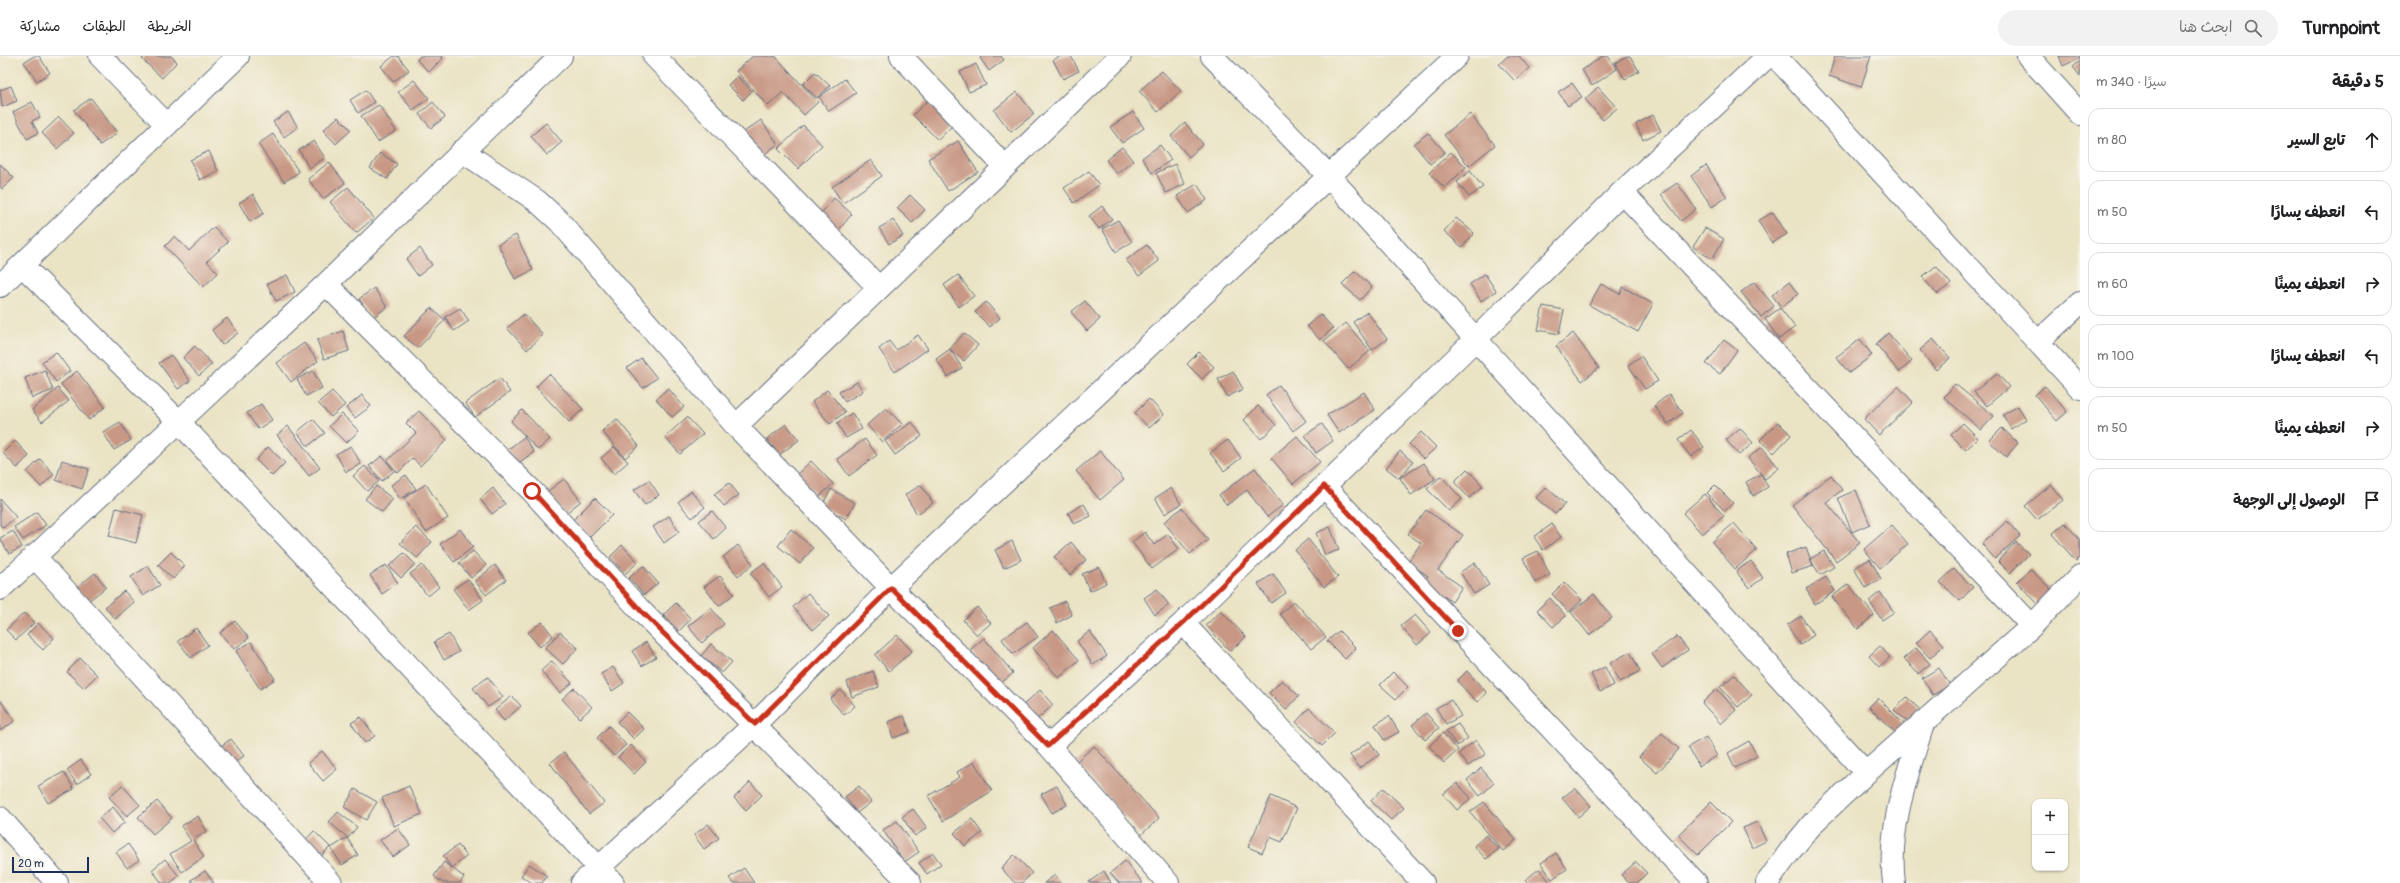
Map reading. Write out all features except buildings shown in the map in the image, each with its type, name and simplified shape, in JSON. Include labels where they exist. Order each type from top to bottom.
[{"type":"street","points":[[100,56],[167,124]]},
{"type":"street","points":[[0,286],[238,56]]},
{"type":"street","points":[[0,589],[326,284],[462,150],[561,56]]},
{"type":"street","points":[[654,56],[879,288]]},
{"type":"street","points":[[901,56],[1005,167]]},
{"type":"street","points":[[736,426],[1120,56]]},
{"type":"street","points":[[1212,56],[1329,176],[1866,773]]},
{"type":"street","points":[[582,883],[606,875],[891,588],[1457,56]]},
{"type":"street","points":[[1048,746],[1183,623],[1475,340],[1622,192],[1768,56]]},
{"type":"street","points":[[1776,56],[2080,388]]},
{"type":"street","points":[[2028,56],[2080,114]]},
{"type":"street","points":[[462,150],[537,201],[560,221],[736,426],[891,588],[1048,746],[1168,883]]},
{"type":"street","points":[[1622,192],[2032,626]]},
{"type":"street","points":[[22,265],[178,421],[606,875]]},
{"type":"street","points":[[326,284],[532,491],[641,611],[755,724],[910,883]]},
{"type":"street","points":[[2038,342],[2080,303]]},
{"type":"street","points":[[1324,486],[1696,883]]},
{"type":"street","points":[[34,556],[331,883]]},
{"type":"street","points":[[1767,883],[1790,851],[1814,822],[1866,773],[2032,626],[2080,576]]},
{"type":"street","points":[[1183,623],[1423,883]]},
{"type":"street","points":[[1894,883],[1895,828],[1900,800],[1924,721]]},
{"type":"street","points":[[0,818],[57,883]]},
{"type":"route","points":[[532,491],[641,611],[755,724],[891,588],[1048,746],[1183,623],[1324,486],[1458,631]]}]
